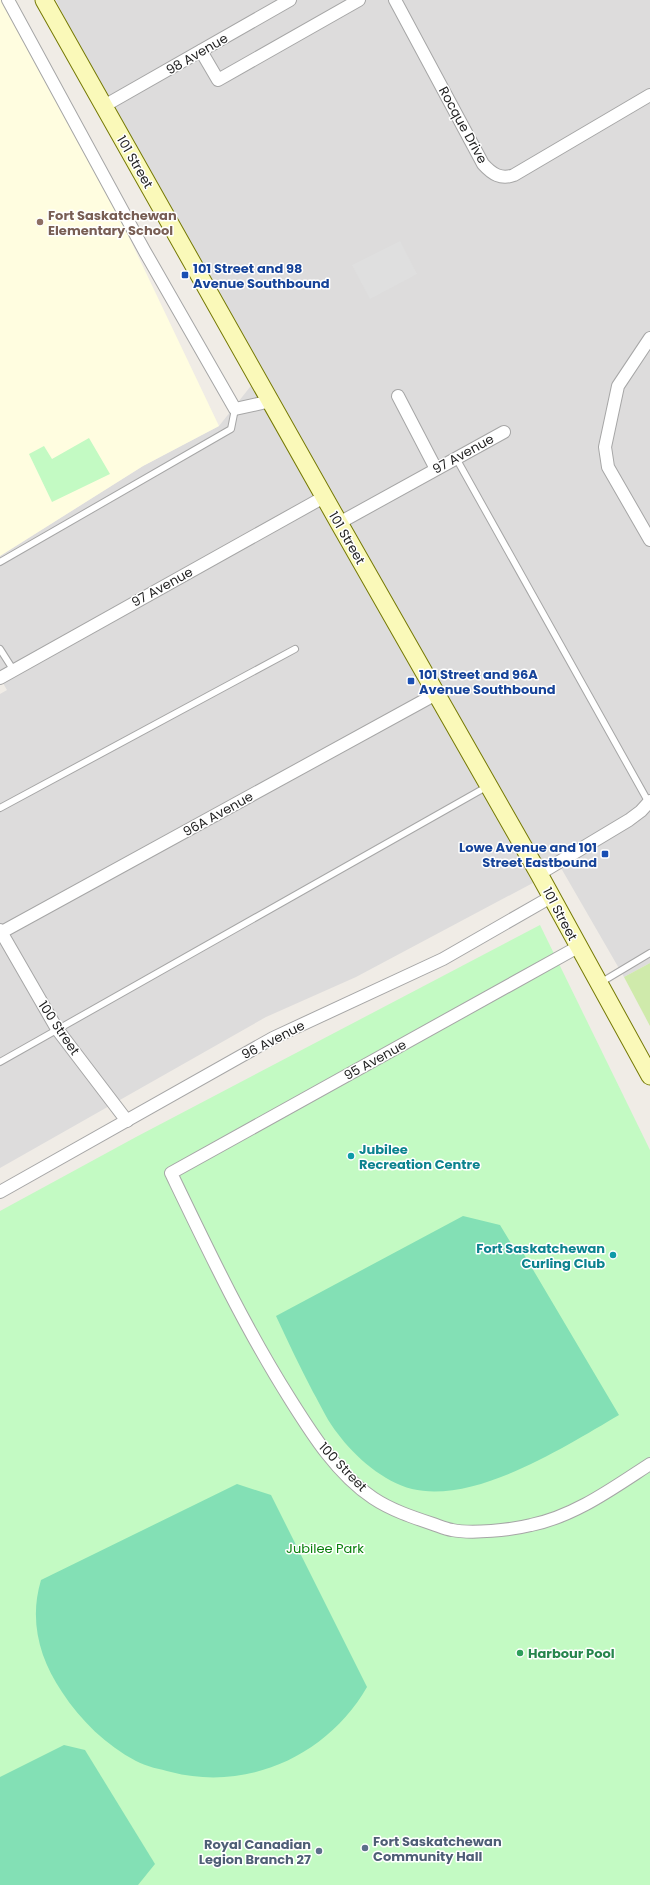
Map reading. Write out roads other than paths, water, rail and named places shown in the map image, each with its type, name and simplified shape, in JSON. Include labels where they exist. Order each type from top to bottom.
[{"type":"street","points":[[8,0],[144,250],[235,409],[271,401]]},
{"type":"street","name":"101 Street","points":[[44,0],[324,497],[539,874],[650,1076]]},
{"type":"street","name":"98 Avenue","points":[[104,106],[290,0]]},
{"type":"street","points":[[201,51],[218,80],[359,0]]},
{"type":"street","name":"Rocque Drive","points":[[395,0],[483,164],[489,172],[498,176],[507,177],[514,175],[650,95]]},
{"type":"street","points":[[650,338],[618,386],[604,447],[608,467],[650,540]]},
{"type":"street","points":[[398,396],[436,469]]},
{"type":"street","name":"97 Avenue","points":[[339,523],[504,432]]},
{"type":"street","name":"97 Avenue","points":[[0,678],[324,497]]},
{"type":"street","name":"96A Avenue","points":[[0,932],[436,694]]},
{"type":"street","points":[[539,874],[629,820],[650,802]]},
{"type":"street","name":"96 Avenue","points":[[0,1192],[273,1038],[443,959],[551,897]]},
{"type":"street","name":"100 Street","points":[[0,932],[57,1029],[127,1121]]},
{"type":"street","name":"95 Avenue","points":[[172,1173],[578,947]]},
{"type":"street","name":"100 Street","points":[[172,1173],[213,1260],[260,1352],[313,1437],[354,1482],[373,1498],[396,1511],[453,1530],[494,1531],[532,1525],[562,1515],[598,1497],[650,1464]]},
{"type":"lane","points":[[0,562],[231,428],[235,409]]},
{"type":"lane","points":[[456,458],[650,802]]},
{"type":"lane","points":[[0,649],[14,670]]},
{"type":"lane","points":[[0,808],[295,649]]},
{"type":"lane","points":[[0,1062],[489,786]]},
{"type":"lane","points":[[598,983],[650,953]]},
{"type":"place","name":"Fort Saskatchewan Elementary School","points":[[40,222]]},
{"type":"place","name":"101 Street and 98 Avenue Southbound","points":[[185,275]]},
{"type":"place","name":"101 Street and 96A Avenue Southbound","points":[[411,681]]},
{"type":"place","name":"Lowe Avenue and 101 Street Eastbound","points":[[605,854]]},
{"type":"place","name":"Jubilee Recreation Centre","points":[[351,1156]]},
{"type":"place","name":"Fort Saskatchewan Curling Club","points":[[613,1255]]},
{"type":"place","name":"Harbour Pool","points":[[520,1653]]},
{"type":"place","name":"Fort Saskatchewan Community Hall","points":[[365,1848]]},
{"type":"place","name":"Royal Canadian Legion Branch 27","points":[[319,1851]]},
{"type":"park label","name":"Jubilee Park","points":[[325,1548]]}]
